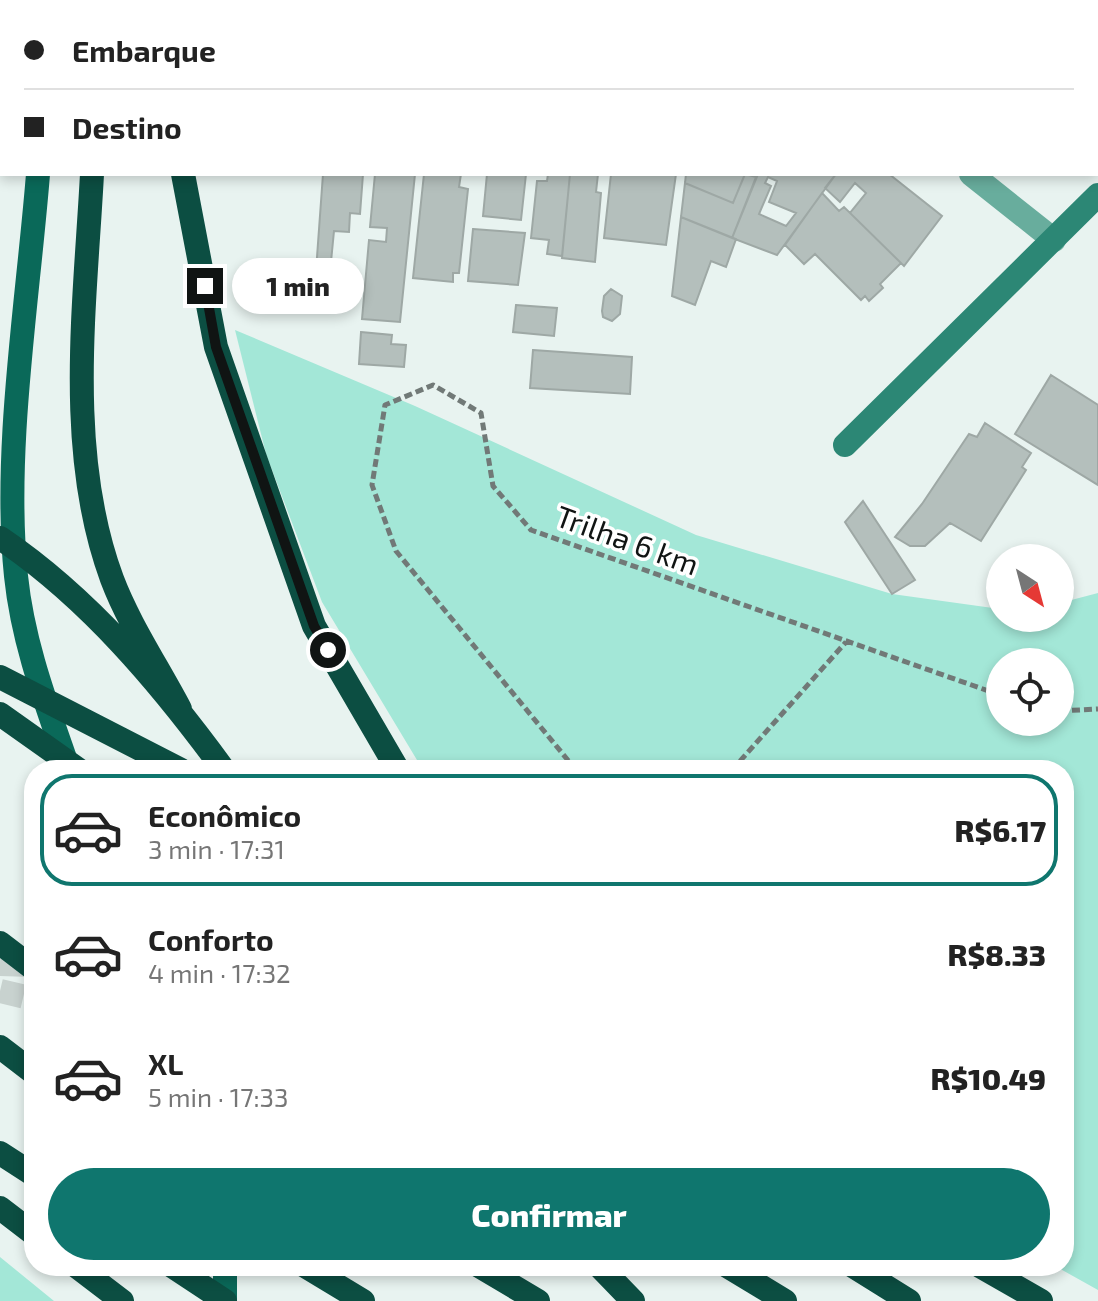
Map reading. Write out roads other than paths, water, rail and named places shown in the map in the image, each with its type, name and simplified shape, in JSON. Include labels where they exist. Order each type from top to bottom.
[{"type":"highway","points":[[92,176],[83,408],[93,501],[113,581],[184,715]]},
{"type":"highway","points":[[183,176],[216,347],[314,626],[392,760]]},
{"type":"highway","points":[[0,538],[58,582],[184,715],[217,760]]},
{"type":"highway","points":[[0,677],[162,760]]},
{"type":"highway","points":[[0,714],[65,760]]},
{"type":"highway","points":[[0,943],[24,961]]},
{"type":"highway","points":[[0,1047],[24,1065]]},
{"type":"highway","points":[[0,1153],[24,1169]]},
{"type":"highway","points":[[0,1208],[24,1226]]},
{"type":"highway","points":[[89,1276],[122,1301]]},
{"type":"highway","points":[[187,1276],[225,1301]]},
{"type":"highway","points":[[322,1276],[363,1301]]},
{"type":"highway","points":[[496,1276],[538,1301]]},
{"type":"highway","points":[[609,1276],[633,1301]]},
{"type":"highway","points":[[744,1276],[785,1301]]},
{"type":"highway","points":[[869,1276],[909,1301]]},
{"type":"highway","points":[[997,1276],[1041,1301]]},
{"type":"main road","points":[[38,176],[16,447],[15,575],[31,661],[66,760]]},
{"type":"main road","points":[[225,1276],[225,1301]]},
{"type":"street","points":[[974,176],[1054,240]]},
{"type":"street","points":[[845,445],[1098,195]]},
{"type":"tunnel","points":[[0,964],[24,965]]},
{"type":"tunnel","points":[[0,991],[24,997]]}]
